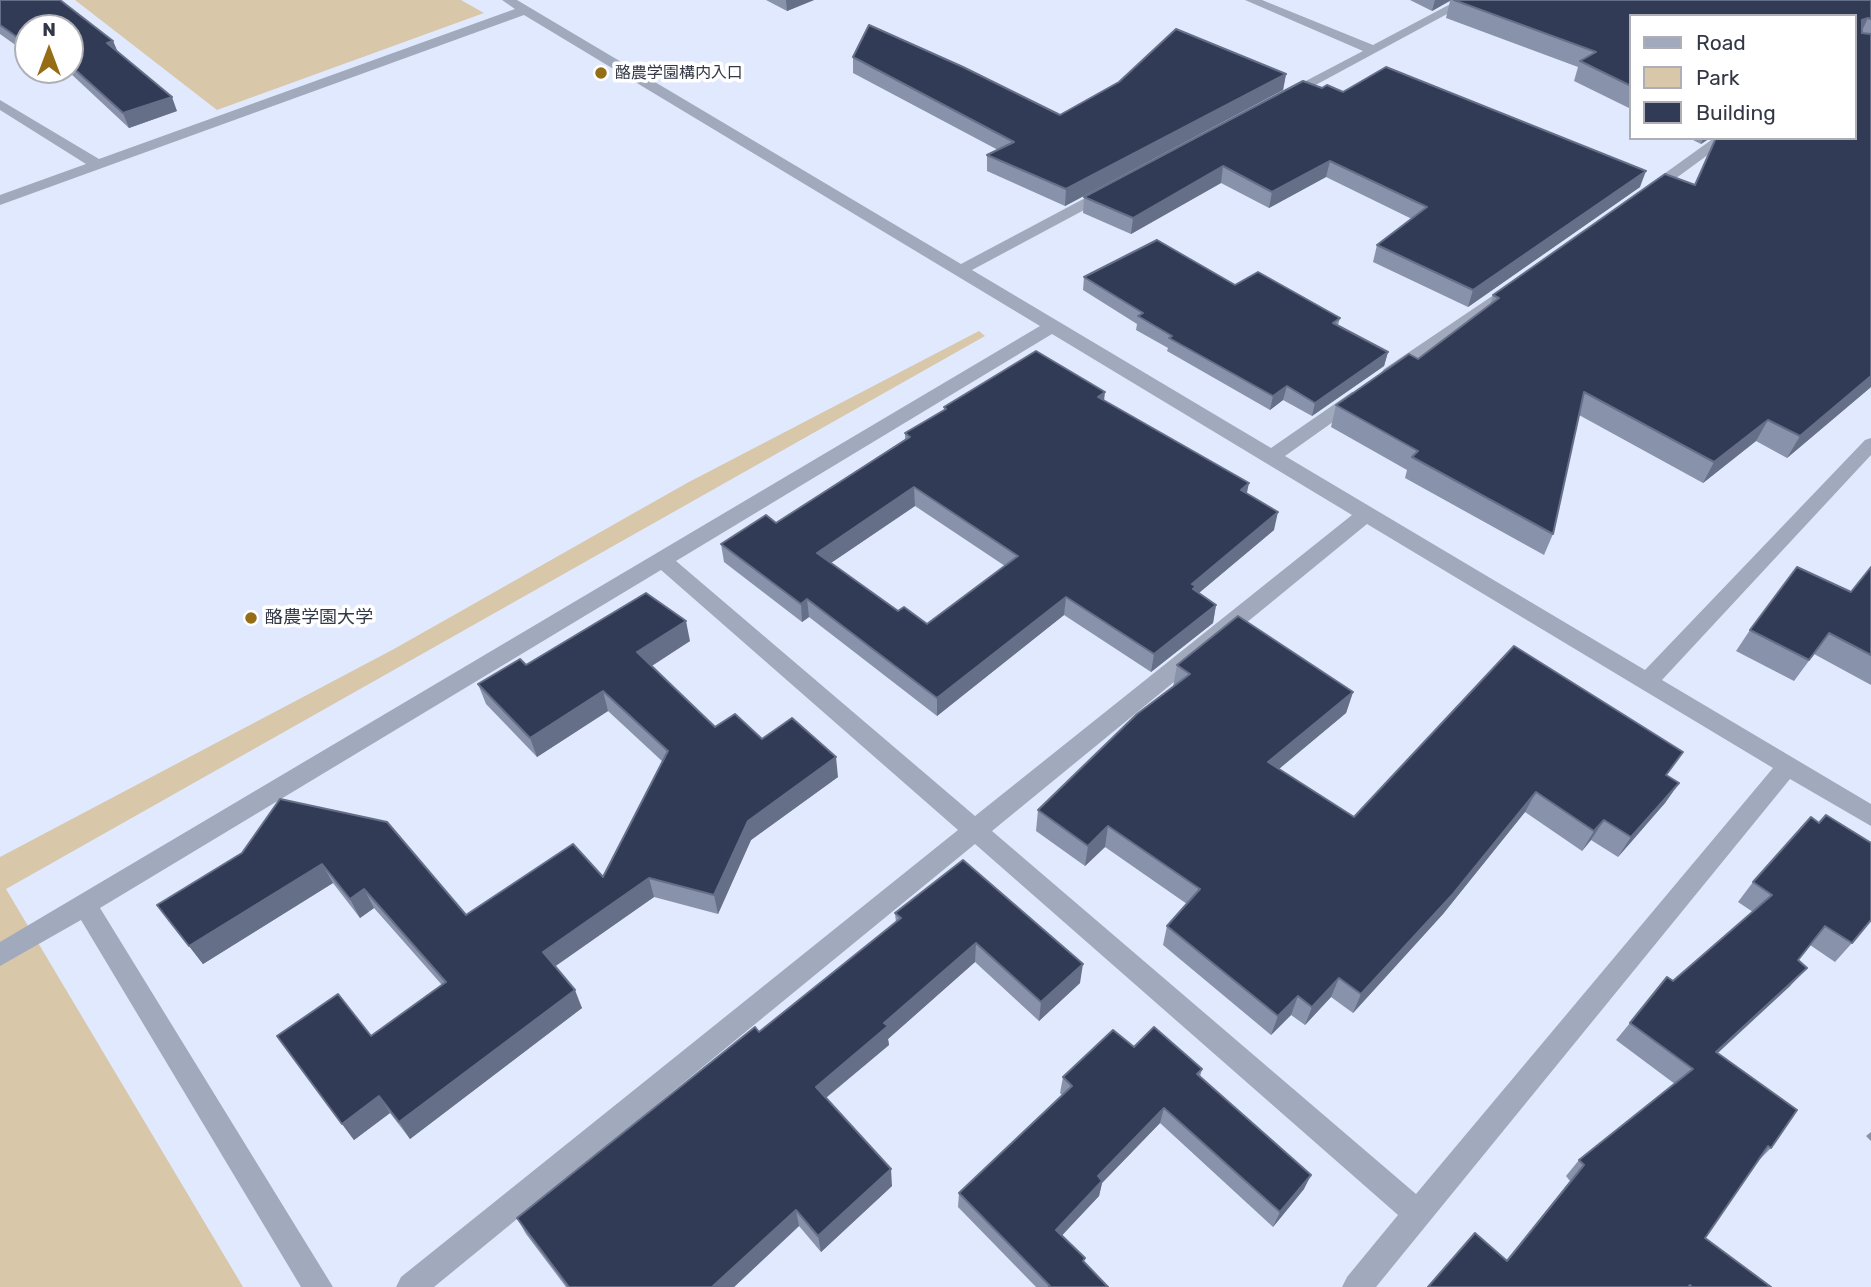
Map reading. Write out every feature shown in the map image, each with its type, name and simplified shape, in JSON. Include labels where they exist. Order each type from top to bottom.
[{"type":"street","points":[[508,0],[1871,816]]},
{"type":"street","points":[[1251,0],[1373,50]]},
{"type":"street","points":[[1276,102],[1467,0]]},
{"type":"street","points":[[0,200],[525,10]]},
{"type":"street","points":[[0,104],[96,164]]},
{"type":"street","points":[[1634,202],[1721,140]]},
{"type":"street","points":[[960,271],[1118,186]]},
{"type":"street","points":[[1271,457],[1532,274]]},
{"type":"street","points":[[0,955],[1053,326]]},
{"type":"street","points":[[1647,682],[1871,444]]},
{"type":"street","points":[[411,1287],[1366,514]]},
{"type":"street","points":[[663,560],[1418,1213]]},
{"type":"street","points":[[1357,1287],[1787,766]]},
{"type":"street","points":[[85,905],[318,1287]]},
{"type":"green space","points":[[75,0],[461,0],[484,13],[217,110]]},
{"type":"green space","points":[[979,331],[985,336],[6,889],[243,1287],[0,1287],[0,857],[394,649],[687,483]]},
{"type":"building","points":[[0,0],[60,0],[78,14],[14,14],[14,35],[0,25]]},
{"type":"building","points":[[1454,0],[1871,0],[1871,19],[1862,20],[1862,33],[1871,34],[1871,376],[1800,436],[1768,420],[1714,462],[1584,392],[1553,534],[1412,457],[1418,451],[1336,405],[1409,354],[1418,359],[1499,298],[1493,295],[1665,174],[1695,185],[1715,140],[1857,140],[1857,14],[1630,14],[1630,86],[1580,61],[1596,52]]},
{"type":"building","points":[[84,19],[113,41],[107,43],[172,97],[123,113],[84,78]]},
{"type":"building","points":[[869,25],[1060,115],[1119,82],[1176,29],[1286,74],[1066,189],[987,155],[1014,142],[853,57]]},
{"type":"building","points":[[1386,67],[1646,171],[1473,290],[1377,245],[1427,207],[1330,161],[1272,192],[1223,166],[1133,218],[1084,197],[1303,81],[1322,88],[1327,85],[1343,92]]},
{"type":"building","points":[[1157,240],[1235,285],[1258,272],[1340,318],[1333,323],[1388,352],[1315,403],[1287,386],[1273,396],[1169,338],[1172,336],[1138,316],[1143,313],[1084,277]]},
{"type":"building","points":[[1036,351],[1105,392],[1098,397],[1249,483],[1241,490],[1278,512],[1192,584],[1196,586],[1193,589],[1216,605],[1154,654],[1066,597],[937,698],[807,599],[801,604],[721,544],[766,515],[776,523],[910,437],[905,433],[946,409],[944,407]],"holes":[[[914,487],[1018,556],[927,624],[904,607],[898,611],[817,553]]]},
{"type":"building","points":[[1797,567],[1851,592],[1871,567],[1871,655],[1829,633],[1809,660],[1750,630]]},
{"type":"building","points":[[646,593],[686,621],[637,652],[715,727],[735,714],[762,739],[792,718],[836,757],[748,821],[714,895],[649,878],[543,952],[575,990],[399,1122],[379,1096],[342,1124],[277,1036],[338,994],[371,1036],[446,982],[364,889],[350,899],[322,864],[189,946],[157,905],[242,853],[280,799],[387,822],[466,915],[573,844],[603,877],[668,751],[603,691],[530,738],[478,684],[520,659],[526,665]]},
{"type":"building","points":[[1238,616],[1353,692],[1268,762],[1354,817],[1514,646],[1683,752],[1666,775],[1679,783],[1631,837],[1604,820],[1594,831],[1536,792],[1453,894],[1361,994],[1339,978],[1312,1007],[1298,996],[1278,1016],[1167,926],[1200,889],[1108,826],[1088,846],[1038,810],[1137,714],[1190,674],[1177,665]]},
{"type":"building","points":[[1826,815],[1871,843],[1871,920],[1852,943],[1825,926],[1798,960],[1807,968],[1716,1052],[1797,1110],[1771,1148],[1768,1146],[1705,1238],[1771,1287],[1428,1287],[1475,1233],[1507,1261],[1584,1165],[1579,1160],[1693,1069],[1630,1023],[1667,977],[1673,981],[1772,895],[1753,882],[1811,817],[1819,823]]},
{"type":"building","points":[[963,860],[1083,964],[1041,1002],[976,943],[884,1023],[888,1026],[816,1087],[891,1169],[818,1236],[796,1210],[712,1287],[569,1287],[517,1218],[755,1027],[759,1032],[901,918],[895,913]]},
{"type":"building","points":[[1154,1027],[1202,1069],[1197,1074],[1311,1175],[1280,1212],[1164,1108],[1098,1176],[1102,1181],[1056,1230],[1085,1258],[1083,1261],[1108,1287],[1049,1287],[959,1193],[1072,1086],[1063,1077],[1113,1030],[1134,1047]]},
{"type":"place","name":"酪農学園構内入口","points":[[601,73]]},
{"type":"place","name":"酪農学園大学","points":[[251,618]]}]
